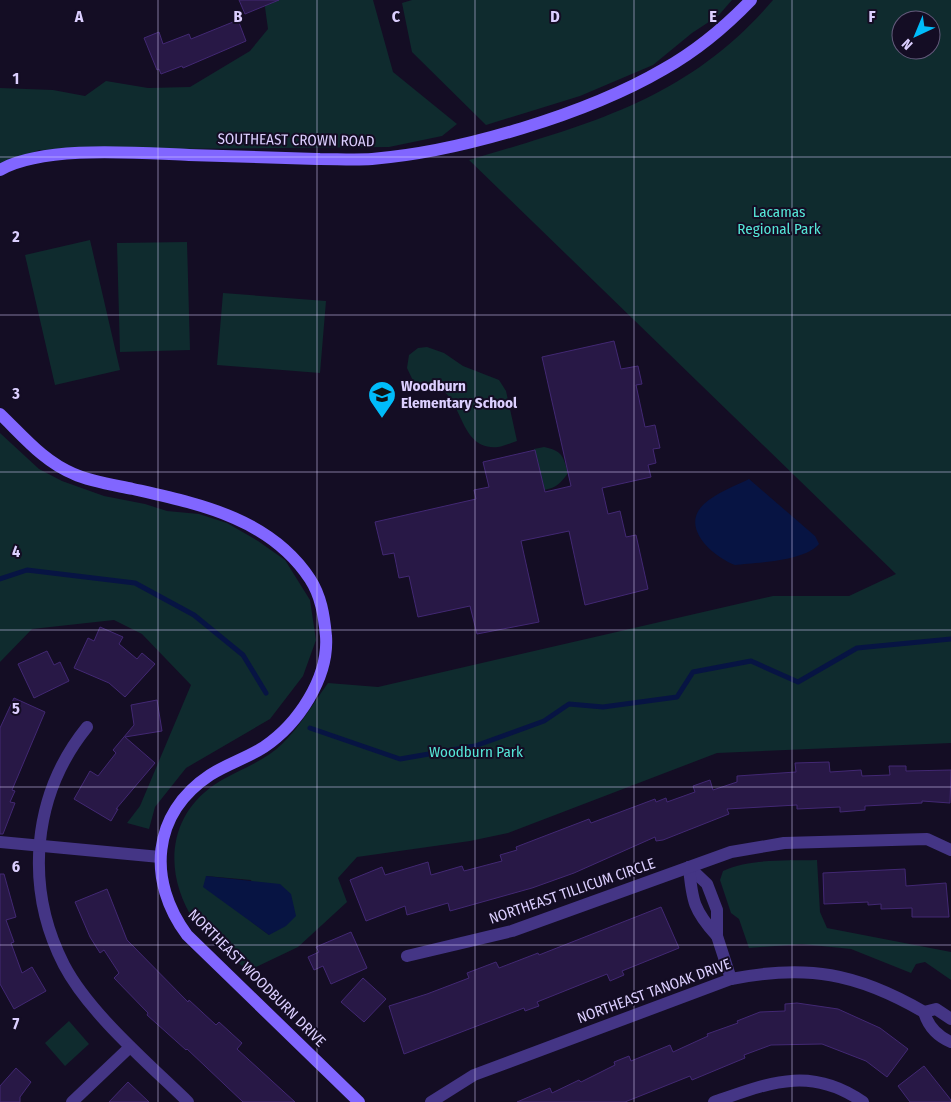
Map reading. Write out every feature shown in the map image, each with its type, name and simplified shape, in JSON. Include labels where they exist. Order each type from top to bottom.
[{"type":"street","name":"SOUTHEAST CROWN ROAD","points":[[6,167],[30,159],[108,152],[372,159],[445,148],[544,120],[641,81],[686,56],[712,36],[751,0]]},
{"type":"street","name":"NORTHEAST WOODBURN DRIVE","points":[[0,414],[50,462],[76,475],[212,507],[246,522],[290,554],[318,590],[324,618],[327,647],[315,685],[302,709],[266,745],[239,762],[210,774],[193,790],[172,814],[163,837],[160,857],[164,892],[173,916],[187,935],[359,1102]]},
{"type":"street","points":[[86,727],[71,746],[59,770],[47,800],[38,845],[40,885],[48,926],[65,966],[86,997],[130,1047],[188,1102]]},
{"type":"street","name":"NORTHEAST TILLICUM CIRCLE","points":[[407,956],[512,931],[731,852],[784,843],[927,839],[951,850]]},
{"type":"street","points":[[0,842],[160,857]]},
{"type":"street","points":[[689,867],[691,894],[699,917],[717,936]]},
{"type":"street","points":[[689,867],[707,884],[717,910],[717,936],[731,979]]},
{"type":"street","name":"NORTHEAST TANOAK DRIVE","points":[[431,1102],[474,1075],[731,979],[764,972],[795,971],[844,976],[892,993],[924,1012],[928,1024],[937,1033],[951,1042]]},
{"type":"street","name":"NORTHEAST TANOAK DRIVE","points":[[924,1012],[936,1009],[951,1019]]},
{"type":"street","points":[[72,1102],[130,1047]]},
{"type":"street","points":[[714,1102],[773,1082],[797,1079],[818,1081],[846,1090],[862,1102]]},
{"type":"green space","points":[[264,0],[373,0],[393,72],[457,124],[442,136],[389,147],[39,150],[0,167],[0,88],[53,90],[85,96],[106,81],[148,88],[190,87],[250,51],[268,29]]},
{"type":"green space","points":[[412,0],[732,0],[718,16],[692,33],[653,65],[580,96],[486,125],[412,52],[402,3]]},
{"type":"green space","points":[[773,0],[951,0],[951,743],[717,753],[508,833],[470,841],[357,857],[338,878],[347,902],[298,947],[248,971],[205,934],[195,922],[185,904],[178,886],[175,867],[175,849],[179,831],[186,814],[198,798],[222,780],[275,751],[300,723],[328,683],[378,687],[773,596],[849,596],[896,574],[469,160],[596,120],[634,104],[671,85],[707,62],[740,34]],"holes":[[[206,876],[251,880],[269,935],[253,923]]]},
{"type":"green space","points":[[90,240],[120,370],[55,385],[25,255]]},
{"type":"green space","points":[[187,242],[190,350],[120,352],[117,243]]},
{"type":"green space","points":[[223,293],[326,301],[320,373],[217,365]]},
{"type":"green space","points":[[427,347],[444,353],[463,366],[499,380],[506,391],[517,441],[498,447],[484,446],[467,431],[450,398],[442,390],[431,385],[415,385],[407,368],[409,355],[418,348]]},
{"type":"green space","points":[[0,433],[39,469],[62,481],[104,496],[145,504],[167,511],[199,514],[227,523],[285,560],[310,600],[316,640],[303,676],[270,719],[186,768],[155,807],[149,829],[127,823],[140,806],[191,685],[142,634],[114,620],[32,629],[0,662]]},
{"type":"green space","points":[[544,447],[555,450],[561,455],[568,473],[558,484],[544,490],[534,449]]},
{"type":"green space","points":[[817,860],[820,912],[827,928],[951,952],[951,980],[925,962],[916,964],[911,973],[851,949],[802,944],[749,948],[739,919],[731,913],[720,880],[723,871],[757,862]]},
{"type":"green space","points":[[69,1021],[89,1044],[65,1066],[45,1043]]},
{"type":"shaded area","points":[[749,479],[815,536],[819,544],[812,550],[792,558],[735,565],[726,561],[709,548],[697,531],[695,522],[697,513],[714,496]]},
{"type":"shaded area","points":[[206,876],[280,884],[291,894],[296,916],[286,926],[269,935],[203,887]]},
{"type":"building","points":[[239,0],[279,0],[245,14]]},
{"type":"building","points":[[238,20],[246,41],[183,68],[182,66],[161,74],[159,69],[157,70],[144,38],[159,32],[163,44],[189,34],[191,39]]},
{"type":"building","name":"Woodburn Elementary School","points":[[614,341],[621,369],[638,366],[642,384],[636,385],[645,427],[655,425],[660,448],[653,449],[656,463],[648,465],[651,477],[602,488],[608,514],[620,511],[626,537],[636,535],[648,589],[585,605],[569,531],[521,541],[539,622],[477,634],[470,606],[418,617],[409,576],[399,578],[394,553],[383,555],[375,522],[476,499],[474,490],[489,487],[483,462],[535,450],[545,492],[571,486],[542,357]]},
{"type":"building","points":[[100,627],[123,637],[119,644],[137,659],[142,653],[155,664],[125,697],[109,683],[74,668],[88,638],[94,641]]},
{"type":"building","points":[[47,651],[54,665],[60,662],[69,681],[34,698],[18,664]]},
{"type":"building","points":[[14,698],[45,712],[12,790],[15,791],[10,802],[15,803],[3,834],[0,834],[0,728]]},
{"type":"building","points":[[157,700],[162,731],[125,737],[155,763],[116,809],[118,809],[111,821],[74,799],[90,771],[98,776],[116,753],[113,750],[134,725],[131,705]]},
{"type":"building","points":[[829,762],[830,772],[861,770],[862,776],[890,775],[889,766],[906,766],[906,771],[951,770],[950,803],[922,801],[922,803],[865,806],[865,810],[840,812],[840,807],[797,809],[797,805],[727,809],[729,814],[663,840],[656,841],[655,837],[574,873],[532,888],[450,911],[448,903],[407,915],[405,906],[366,921],[350,880],[382,867],[385,875],[428,862],[431,875],[462,866],[464,871],[502,861],[500,855],[517,850],[516,847],[589,819],[591,823],[655,799],[656,802],[666,798],[667,802],[695,792],[693,786],[710,780],[713,790],[737,782],[737,776],[796,772],[795,763]]},
{"type":"building","points":[[905,869],[906,886],[946,883],[949,917],[912,917],[912,908],[881,909],[881,904],[868,905],[868,902],[824,904],[823,873]]},
{"type":"building","points":[[0,874],[4,874],[16,917],[6,920],[14,942],[11,943],[22,973],[32,967],[46,991],[14,1009],[0,984]]},
{"type":"building","points":[[107,889],[127,940],[188,1002],[189,1000],[216,1025],[219,1022],[242,1043],[237,1049],[295,1102],[243,1102],[187,1049],[147,1015],[148,1013],[114,978],[119,973],[104,950],[100,953],[90,937],[75,902]]},
{"type":"building","points":[[661,907],[679,948],[622,971],[624,975],[610,981],[607,974],[537,1002],[539,1006],[525,1011],[524,1008],[404,1054],[389,1006],[469,978],[467,973],[496,962],[499,968],[538,953],[539,955]]},
{"type":"building","points":[[351,932],[367,968],[331,984],[323,966],[314,970],[308,957],[319,952],[316,947]]},
{"type":"building","points":[[363,978],[386,999],[364,1022],[341,1002]]},
{"type":"building","points":[[797,1003],[838,1009],[880,1028],[908,1049],[887,1077],[866,1061],[822,1044],[771,1045],[744,1055],[745,1058],[692,1080],[690,1076],[625,1102],[517,1102],[550,1088],[552,1093],[579,1080],[581,1082],[615,1065],[614,1062],[629,1056],[631,1061],[670,1045],[673,1052],[708,1036],[707,1034],[738,1023],[737,1021],[760,1012],[785,1011],[785,1004]]},
{"type":"building","points":[[924,1066],[951,1102],[910,1102],[898,1086]]},
{"type":"building","points":[[16,1068],[31,1082],[20,1097],[20,1102],[0,1102],[0,1086]]},
{"type":"building","points":[[128,1082],[149,1102],[109,1102]]},
{"type":"waterway","points":[[0,579],[27,570],[135,583],[194,615],[243,655],[266,693]]},
{"type":"waterway","points":[[310,728],[400,759],[475,746],[544,721],[569,704],[603,707],[677,697],[693,672],[751,661],[798,682],[857,648],[951,639]]},
{"type":"place","name":"Woodburn Elementary School","points":[[382,419]]},
{"type":"park label","name":"Lacamas Regional Park","points":[[779,220]]},
{"type":"park label","name":"Woodburn Park","points":[[476,752]]}]
